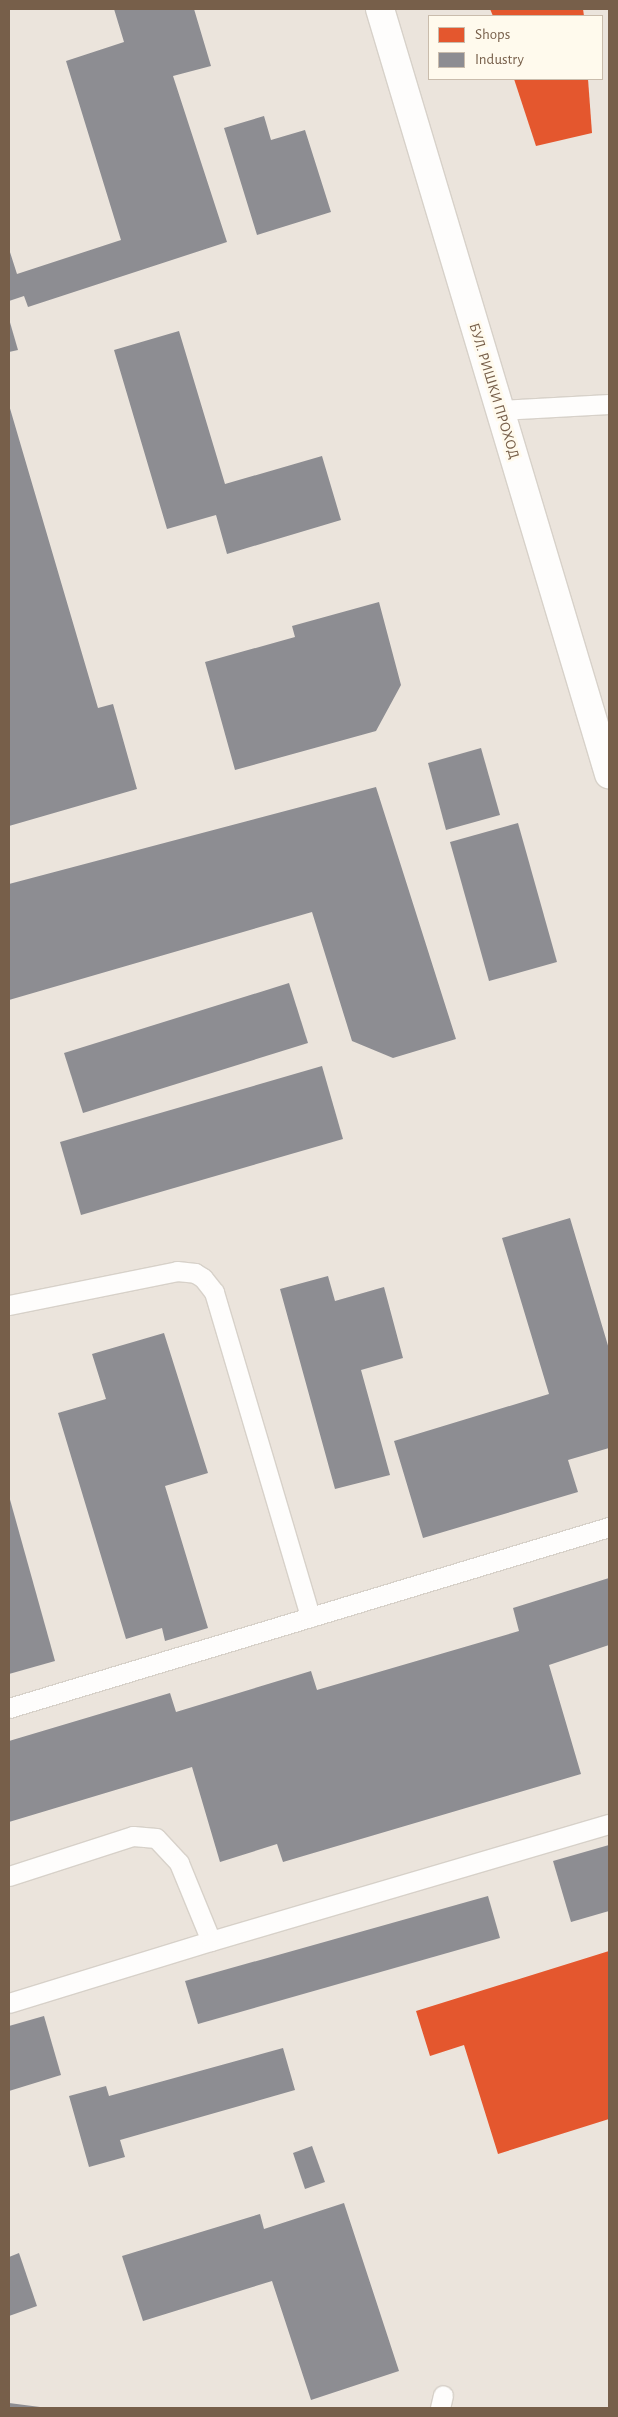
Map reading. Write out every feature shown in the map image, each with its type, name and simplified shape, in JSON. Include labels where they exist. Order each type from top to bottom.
[{"type":"main road","name":"БУЛ. РИШКИ ПРОХОД","points":[[380,9],[609,774]]},
{"type":"lane","points":[[500,410],[609,404]]},
{"type":"lane","points":[[9,1305],[177,1271],[195,1273],[203,1278],[214,1292],[310,1617]]},
{"type":"lane","points":[[9,1708],[609,1527]]},
{"type":"lane","points":[[9,2003],[211,1941],[609,1824]]},
{"type":"lane","points":[[9,1876],[133,1836],[156,1838],[179,1863],[211,1941]]},
{"type":"shaded area","points":[[9,9],[609,9],[609,2408],[9,2408]]},
{"type":"building: Shops","points":[[490,9],[583,9],[584,15],[493,15]]},
{"type":"building: Shops","points":[[514,80],[588,80],[592,133],[536,146]]},
{"type":"building: Shops","points":[[609,1951],[609,2119],[498,2154],[464,2045],[430,2056],[416,2011]]},
{"type":"building: Industry","points":[[114,9],[194,9],[211,66],[173,76],[227,242],[28,307],[24,296],[9,301],[9,249],[17,274],[121,240],[66,61],[124,42]]},
{"type":"building: Industry","points":[[264,116],[271,140],[305,130],[331,212],[257,235],[224,128]]},
{"type":"building: Industry","points":[[9,319],[18,350],[9,352]]},
{"type":"building: Industry","points":[[179,331],[225,484],[322,456],[341,520],[227,554],[216,515],[167,529],[114,350]]},
{"type":"building: Industry","points":[[9,405],[98,708],[113,704],[137,789],[9,826]]},
{"type":"building: Industry","points":[[379,602],[401,685],[376,731],[235,770],[205,662],[295,637],[292,626]]},
{"type":"building: Industry","points":[[481,748],[500,815],[446,830],[428,763]]},
{"type":"building: Industry","points":[[376,787],[456,1039],[393,1058],[352,1041],[312,912],[9,1000],[9,884]]},
{"type":"building: Industry","points":[[518,823],[557,962],[489,981],[450,842]]},
{"type":"building: Industry","points":[[289,983],[308,1043],[83,1113],[64,1053]]},
{"type":"building: Industry","points":[[322,1066],[343,1139],[81,1215],[60,1142]]},
{"type":"building: Industry","points":[[570,1218],[609,1349],[609,1448],[568,1460],[578,1492],[423,1538],[394,1441],[549,1394],[502,1238]]},
{"type":"building: Industry","points":[[328,1276],[335,1301],[384,1287],[403,1358],[361,1370],[390,1475],[335,1489],[280,1289]]},
{"type":"building: Industry","points":[[164,1333],[208,1473],[165,1486],[208,1628],[165,1641],[162,1628],[126,1639],[58,1413],[106,1399],[92,1354]]},
{"type":"building: Industry","points":[[9,1496],[55,1661],[9,1674]]},
{"type":"building: Industry","points":[[609,1578],[609,1645],[549,1665],[581,1774],[283,1862],[277,1844],[220,1862],[192,1767],[9,1822],[9,1741],[170,1693],[176,1712],[311,1671],[317,1690],[519,1631],[513,1608]]},
{"type":"building: Industry","points":[[609,1845],[609,1911],[571,1922],[553,1861]]},
{"type":"building: Industry","points":[[488,1896],[500,1938],[198,2024],[185,1981]]},
{"type":"building: Industry","points":[[44,2016],[61,2075],[9,2091],[9,2026]]},
{"type":"building: Industry","points":[[283,2048],[295,2090],[120,2140],[125,2157],[89,2167],[69,2096],[106,2086],[109,2096]]},
{"type":"building: Industry","points":[[312,2146],[325,2182],[305,2189],[293,2153]]},
{"type":"building: Industry","points":[[344,2203],[399,2371],[311,2400],[272,2281],[143,2321],[122,2256],[260,2214],[264,2229]]},
{"type":"building: Industry","points":[[19,2253],[37,2306],[9,2316],[9,2257]]},
{"type":"building: Industry","points":[[9,2403],[40,2407],[40,2408],[9,2408]]}]
